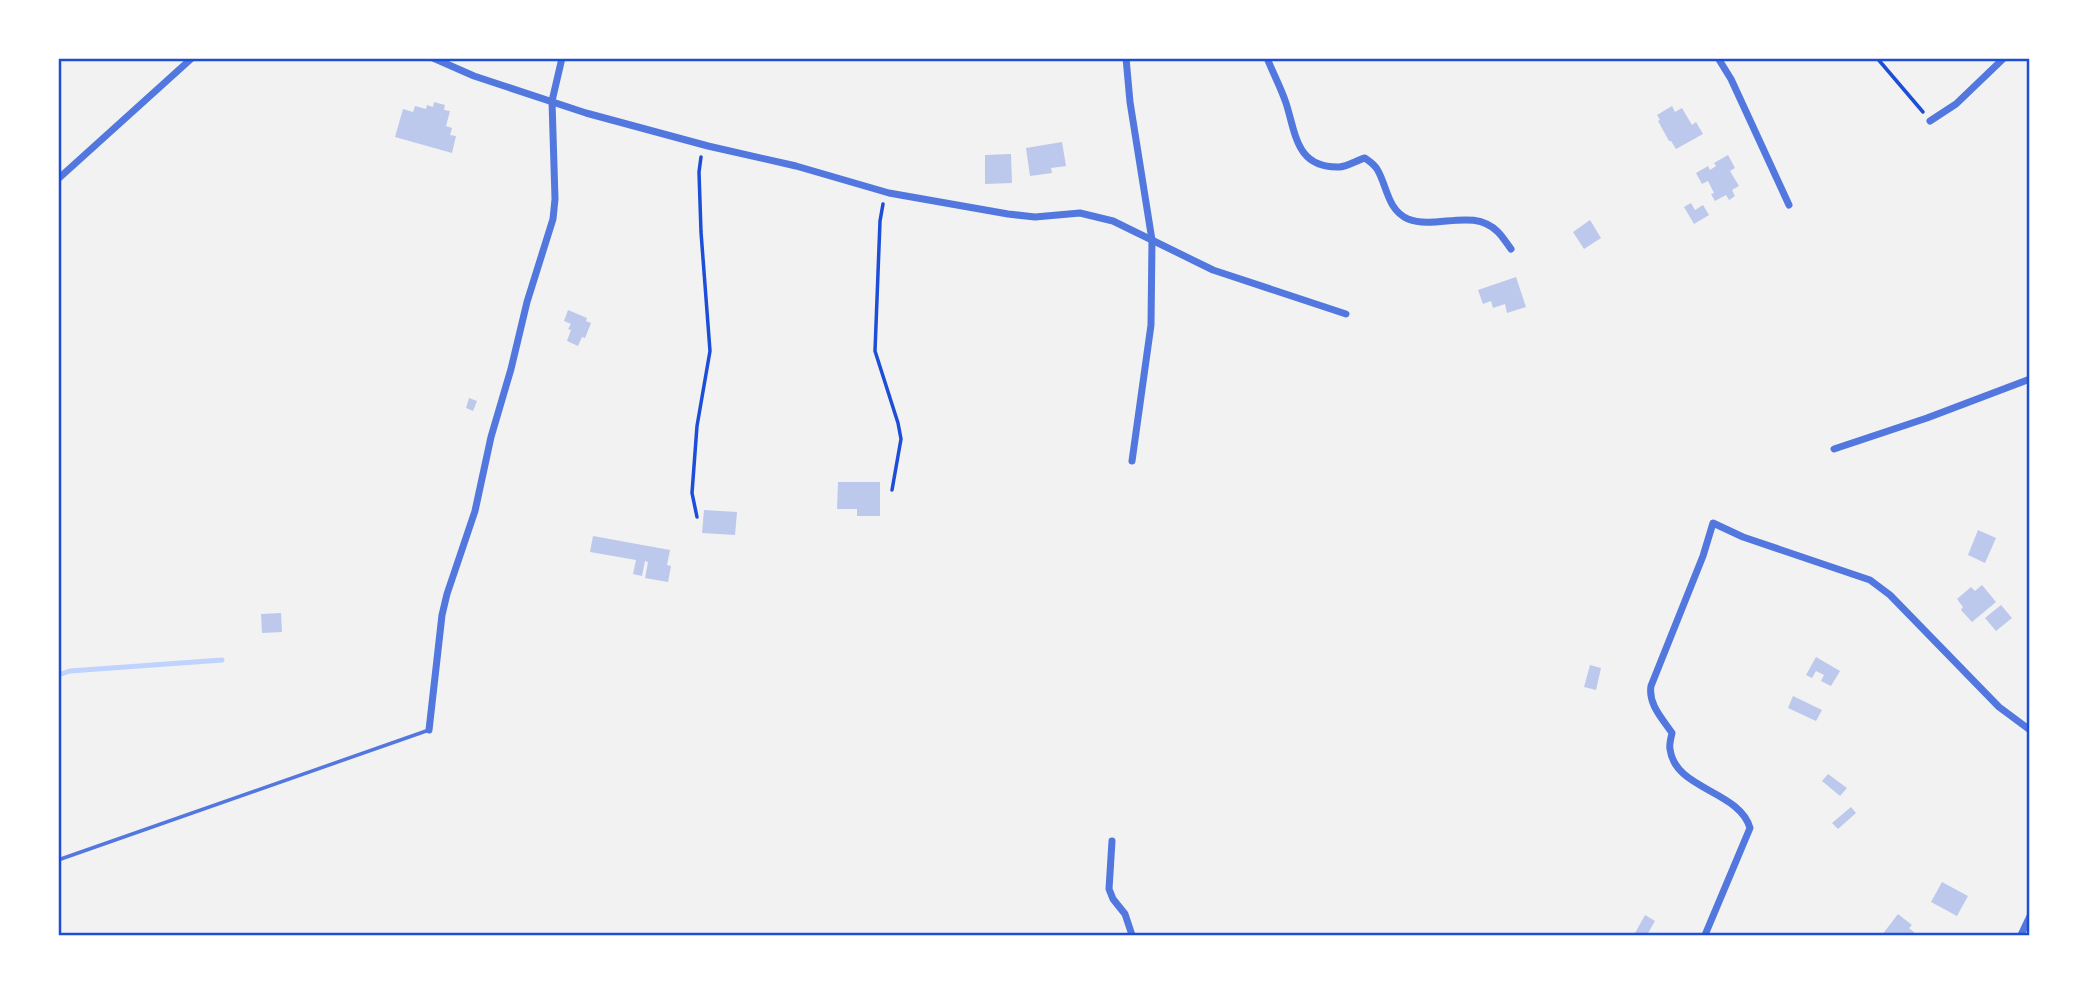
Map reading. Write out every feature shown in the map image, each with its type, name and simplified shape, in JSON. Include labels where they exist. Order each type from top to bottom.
[{"type":"street","points":[[58,179],[192,58]]},
{"type":"street","points":[[433,58],[474,76],[586,113],[708,146],[796,166],[889,193],[1021,216],[1080,213],[1096,215],[1113,220],[1213,270],[1346,314]]},
{"type":"street","points":[[429,730],[442,615],[447,594],[475,511],[491,437],[527,302],[553,219],[555,199],[552,101],[562,58]]},
{"type":"street","points":[[1126,58],[1130,102],[1152,240],[1151,325],[1132,461]]},
{"type":"street","points":[[1267,58],[1286,104],[1294,137],[1305,156],[1317,164],[1342,167],[1365,158],[1376,166],[1391,204],[1406,218],[1430,223],[1459,219],[1477,220],[1496,230],[1511,249]]},
{"type":"street","points":[[1718,58],[1731,79],[1789,205]]},
{"type":"street","points":[[1930,121],[1956,104],[2004,58]]},
{"type":"street","points":[[1834,449],[2030,379]]},
{"type":"street","points":[[1705,935],[1750,828],[1746,817],[1737,807],[1692,781],[1677,766],[1670,750],[1672,733],[1649,694],[1703,556],[1713,523],[1743,537],[1870,580],[1891,595],[1999,707],[2030,730]]},
{"type":"street","points":[[1112,841],[1109,889],[1125,914],[1132,935]]},
{"type":"street","points":[[2021,935],[2030,916]]},
{"type":"lane","points":[[58,860],[429,730]]},
{"type":"path","points":[[1877,58],[1930,121]]},
{"type":"path","points":[[696,517],[692,493],[697,426],[710,351],[699,172],[701,158],[708,146]]},
{"type":"path","points":[[889,193],[883,202],[880,221],[874,351],[901,432],[892,491]]},
{"type":"building","points":[[434,102],[445,105],[444,110],[450,111],[446,126],[452,128],[450,135],[456,136],[452,153],[395,137],[403,109],[413,112],[415,106],[426,109],[427,105],[433,107]]},
{"type":"building","points":[[1672,106],[1675,112],[1682,108],[1692,125],[1696,122],[1703,134],[1676,149],[1669,141],[1657,115]]},
{"type":"building","points":[[1062,142],[1066,166],[1051,168],[1052,173],[1030,176],[1026,148]]},
{"type":"building","points":[[1011,154],[1012,183],[985,184],[985,155]]},
{"type":"building","points":[[1728,155],[1735,168],[1730,171],[1739,186],[1732,190],[1735,196],[1729,200],[1726,195],[1715,201],[1708,181],[1702,184],[1696,173],[1708,166],[1710,170],[1716,166],[1714,163]]},
{"type":"building","points":[[1691,203],[1695,210],[1703,205],[1709,215],[1694,224],[1684,207]]},
{"type":"building","points":[[1590,220],[1601,238],[1584,249],[1573,232]]},
{"type":"building","points":[[1516,277],[1526,307],[1507,313],[1505,304],[1493,308],[1491,301],[1483,304],[1478,290]]},
{"type":"building","points":[[568,310],[587,318],[586,321],[591,323],[585,338],[582,337],[578,346],[567,341],[571,324],[564,321]]},
{"type":"building","points":[[469,398],[477,401],[473,411],[466,408]]},
{"type":"building","points":[[838,482],[880,482],[880,516],[857,516],[857,509],[837,509]]},
{"type":"building","points":[[704,510],[737,512],[735,535],[702,533]]},
{"type":"building","points":[[1978,530],[1996,538],[1985,563],[1968,555]]},
{"type":"building","points":[[593,536],[670,550],[668,582],[645,578],[648,562],[645,561],[642,576],[633,574],[636,560],[590,552]]},
{"type":"building","points":[[1982,585],[1996,602],[1972,622],[1961,610],[1963,607],[1957,599],[1971,587],[1975,591]]},
{"type":"building","points":[[2001,605],[2012,618],[1996,631],[1985,618]]},
{"type":"building","points":[[281,613],[282,632],[262,633],[261,614]]},
{"type":"building","points":[[1816,657],[1840,671],[1831,686],[1821,681],[1824,675],[1816,671],[1812,678],[1806,675]]},
{"type":"building","points":[[1590,665],[1601,668],[1596,690],[1584,687]]},
{"type":"building","points":[[1793,696],[1822,710],[1816,721],[1788,708]]},
{"type":"building","points":[[1828,774],[1847,788],[1840,796],[1822,781]]},
{"type":"building","points":[[1851,807],[1856,813],[1838,829],[1832,823]]},
{"type":"building","points":[[1942,882],[1968,896],[1957,916],[1931,902]]},
{"type":"building","points":[[1898,914],[1912,925],[1909,928],[1914,932],[1912,935],[1882,935]]},
{"type":"building","points":[[1645,915],[1655,921],[1647,935],[1634,935]]},
{"type":"waterway","points":[[58,675],[70,671],[222,660]]}]
